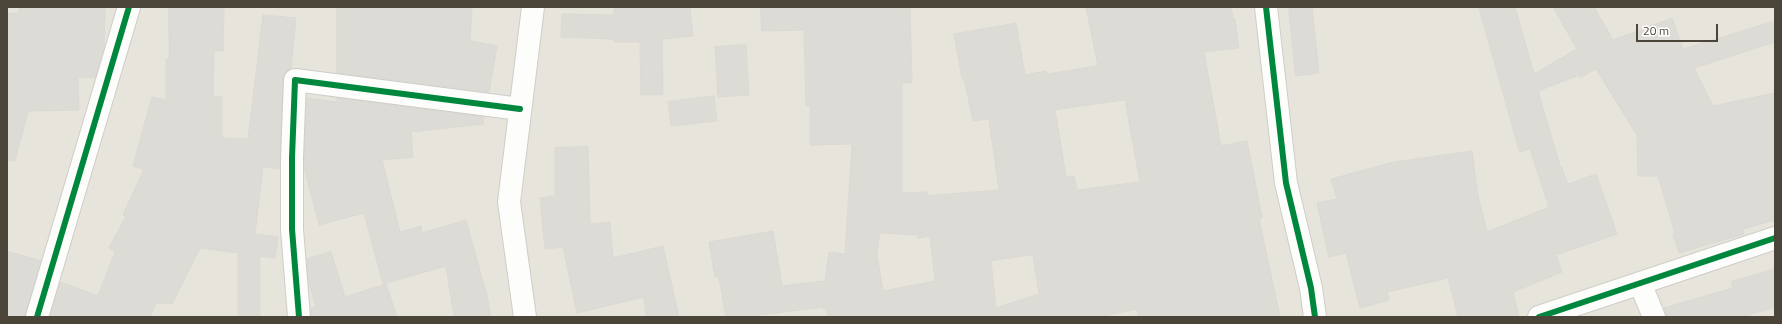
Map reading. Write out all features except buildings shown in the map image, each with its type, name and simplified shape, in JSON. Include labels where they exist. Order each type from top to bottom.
[{"type":"street","points":[[37,317],[129,7]]},
{"type":"street","points":[[525,317],[509,202],[533,7]]},
{"type":"street","points":[[1266,7],[1286,183],[1311,288],[1315,317]]},
{"type":"street","points":[[298,317],[292,229],[292,158],[296,80],[520,109]]},
{"type":"street","points":[[1539,317],[1775,238]]},
{"type":"street","points":[[1640,283],[1654,317]]},
{"type":"shaded area","points":[[7,7],[1775,7],[1775,317],[7,317]]},
{"type":"cycle path","points":[[37,317],[129,7]]},
{"type":"cycle path","points":[[1266,7],[1286,183],[1311,288],[1315,317]]},
{"type":"cycle path","points":[[299,317],[292,229],[292,158],[295,80],[520,109]]},
{"type":"cycle path","points":[[1539,317],[1775,238]]}]
